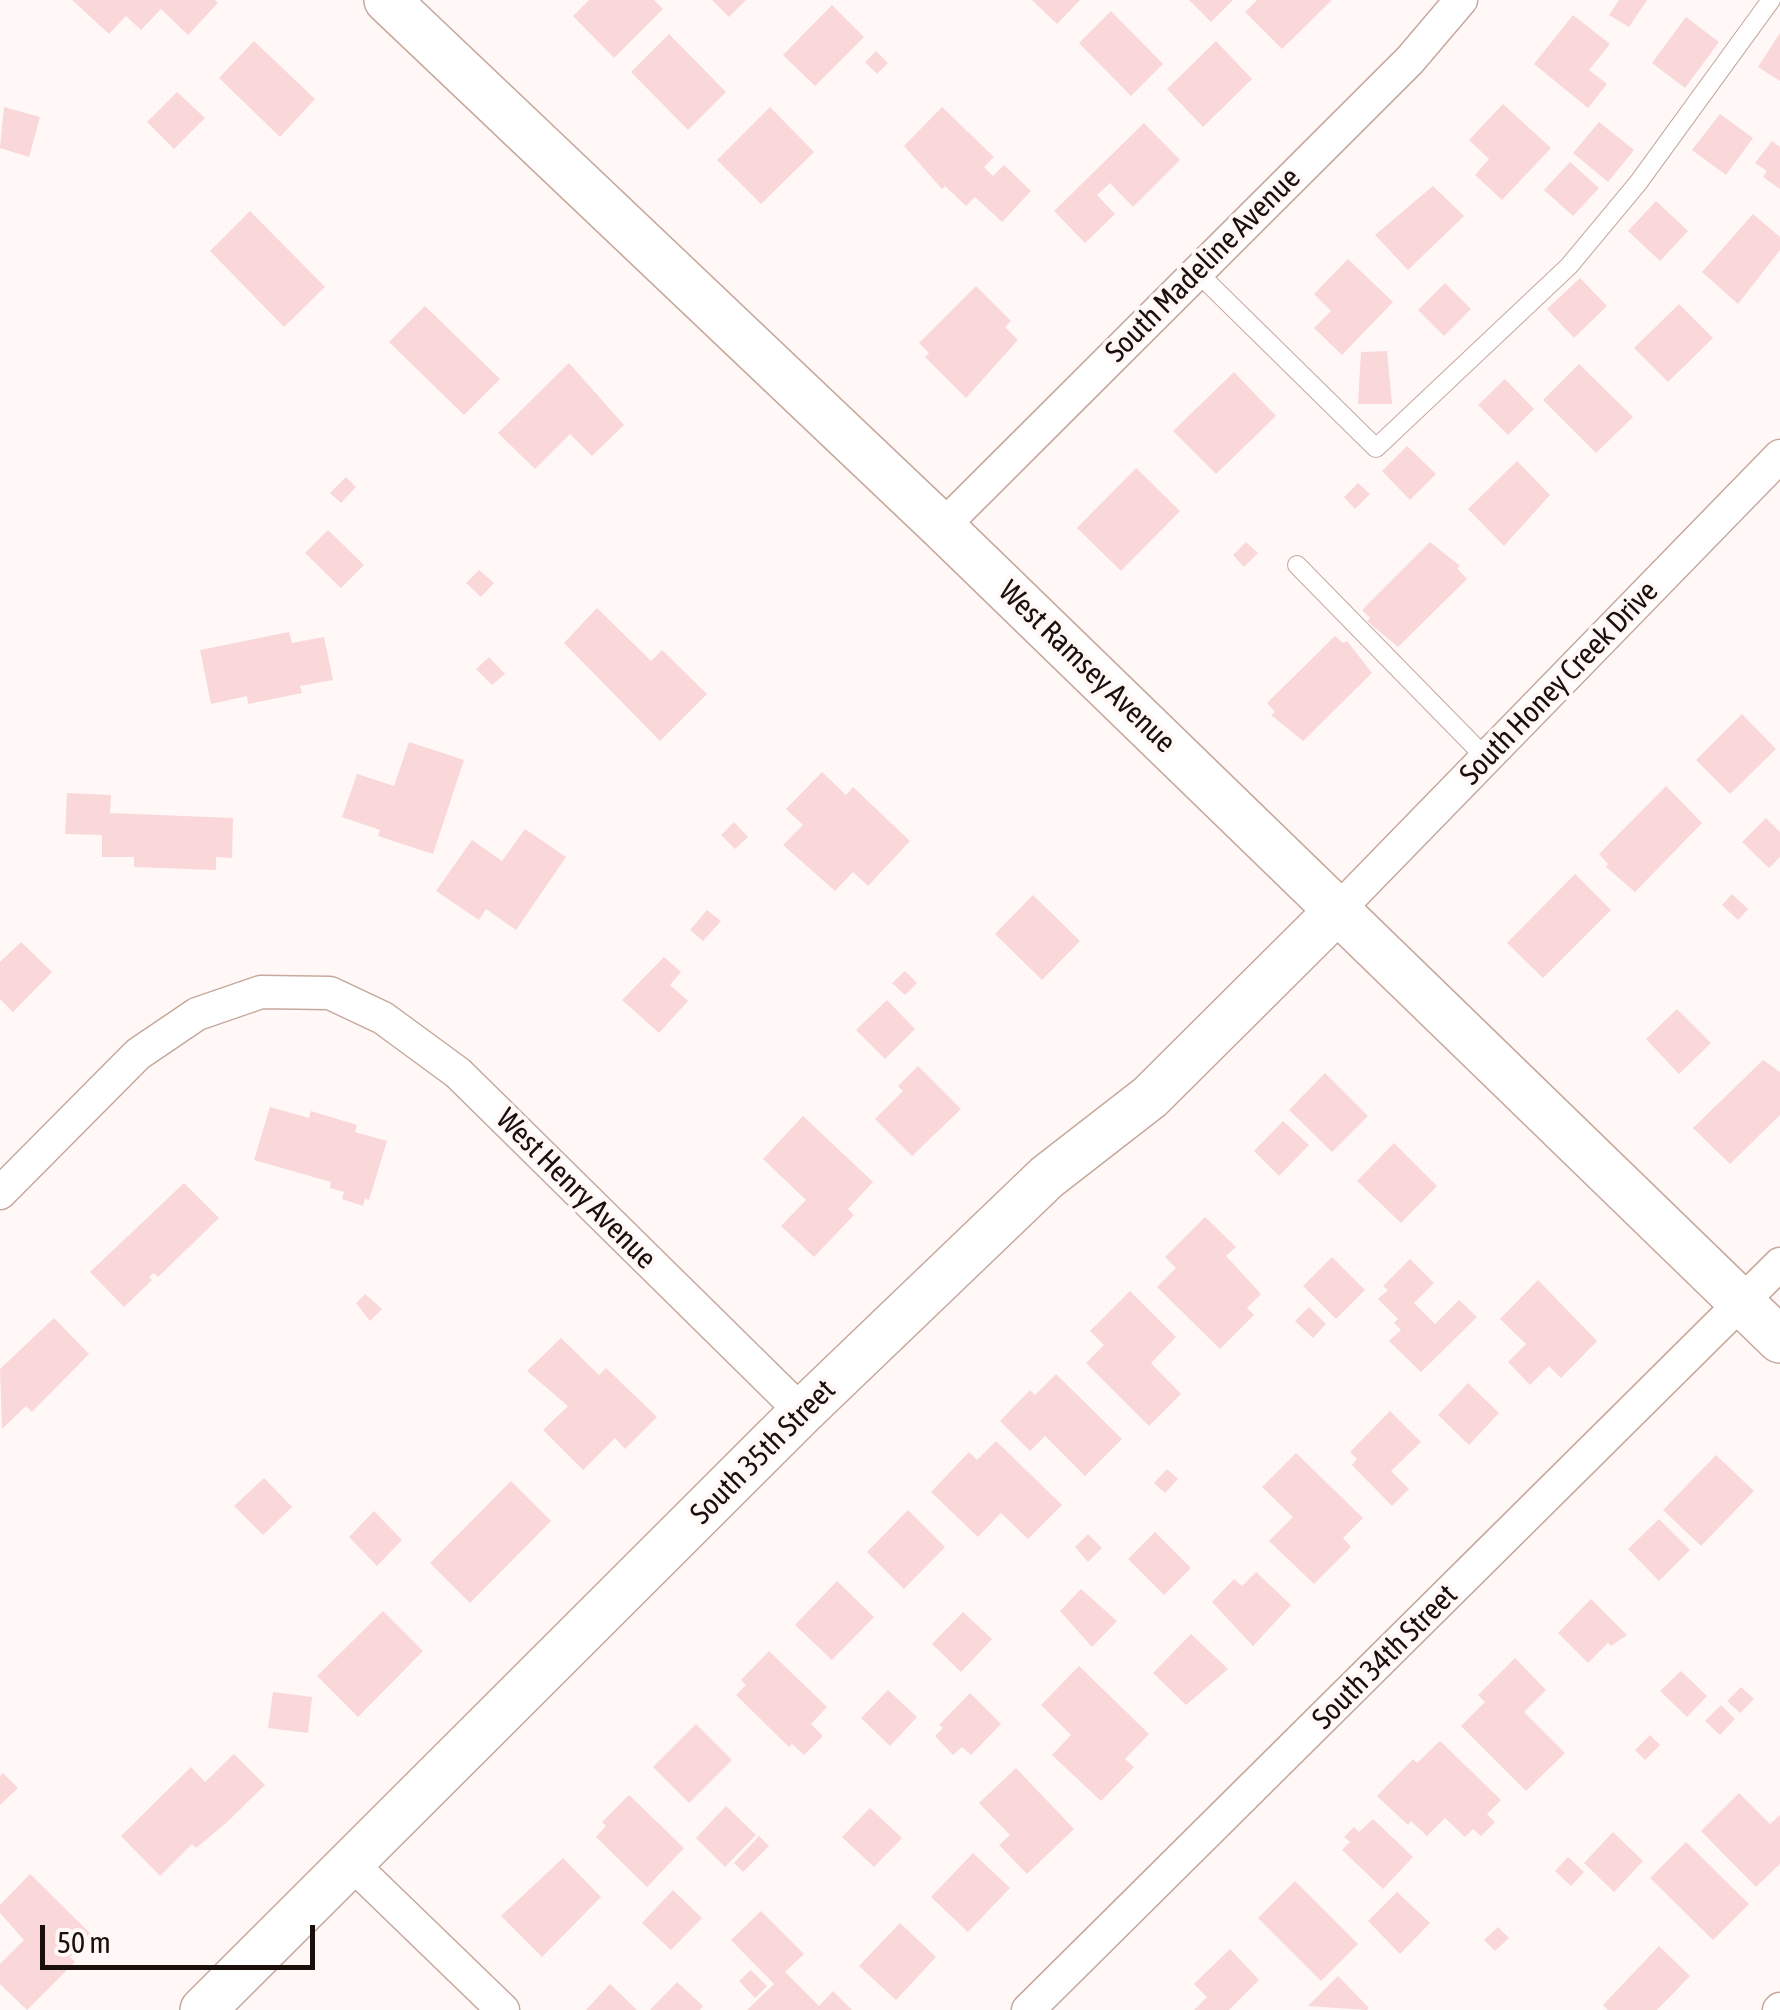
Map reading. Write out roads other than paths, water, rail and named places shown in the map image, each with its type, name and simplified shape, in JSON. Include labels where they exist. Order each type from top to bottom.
[{"type":"street","name":"West Ramsey Avenue","points":[[387,0],[942,527],[1780,1340]]},
{"type":"street","name":"South Madeline Avenue","points":[[942,527],[1410,60],[1461,0]]},
{"type":"street","name":"South Honey Creek Drive","points":[[1338,910],[1780,456]]},
{"type":"street","name":"South 35th Street","points":[[203,2010],[802,1412],[1047,1177],[1150,1097],[1338,910]]},
{"type":"street","name":"West Henry Avenue","points":[[0,1193],[138,1054],[196,1014],[261,992],[330,993],[383,1018],[458,1074],[802,1412]]},
{"type":"street","name":"South 34th Street","points":[[1028,2010],[1780,1264]]},
{"type":"street","points":[[352,1864],[502,2010]]},
{"type":"lane","points":[[1196,271],[1376,448],[1569,266],[1638,183],[1771,0]]},
{"type":"lane","points":[[1297,565],[1486,758]]}]
